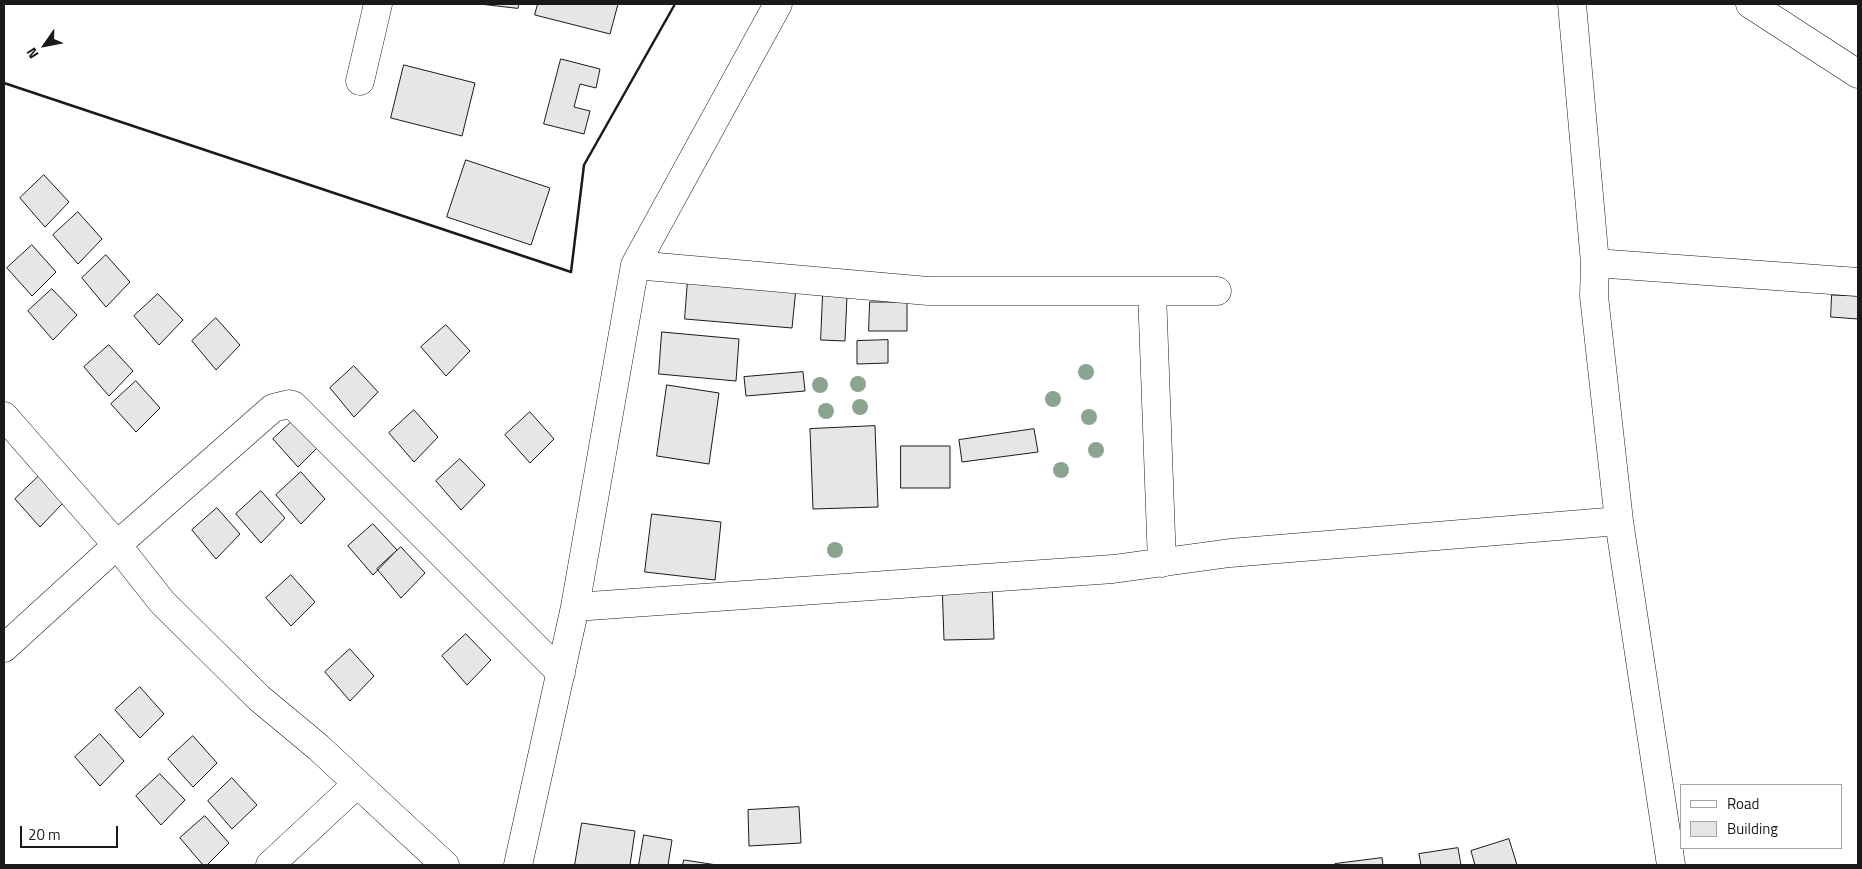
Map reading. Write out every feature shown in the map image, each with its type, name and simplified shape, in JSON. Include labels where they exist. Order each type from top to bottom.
[{"type":"street","points":[[360,81],[378,4]]},
{"type":"street","points":[[518,865],[575,607],[636,265],[778,4]]},
{"type":"street","points":[[1572,4],[1595,263],[1594,296],[1619,521],[1671,865]]},
{"type":"street","points":[[1750,4],[1858,74]]},
{"type":"street","points":[[1595,263],[1858,282]]},
{"type":"street","points":[[636,265],[928,291],[1217,291]]},
{"type":"street","points":[[1152,292],[1162,563]]},
{"type":"street","points":[[4,648],[117,545],[273,408],[289,404],[293,405],[561,673]]},
{"type":"street","points":[[4,416],[117,545],[162,602],[259,698],[318,747],[445,865]]},
{"type":"street","points":[[575,607],[1113,569],[1230,553],[1619,521]]},
{"type":"street","points":[[270,865],[357,784]]},
{"type":"building","points":[[480,4],[519,4],[518,8]]},
{"type":"building","points":[[538,4],[618,4],[610,34],[535,15]]},
{"type":"building","points":[[561,59],[600,69],[596,88],[580,84],[574,107],[590,111],[584,134],[544,124]]},
{"type":"building","points":[[404,65],[475,83],[462,136],[391,118]]},
{"type":"building","points":[[466,160],[550,188],[531,245],[447,217]]},
{"type":"building","points":[[44,175],[69,202],[45,227],[20,198]]},
{"type":"building","points":[[78,212],[102,239],[78,264],[53,235]]},
{"type":"building","points":[[32,245],[56,272],[32,296],[7,268]]},
{"type":"building","points":[[106,255],[130,282],[106,307],[82,278]]},
{"type":"building","points":[[688,279],[796,288],[792,328],[685,319]]},
{"type":"building","points":[[52,289],[77,315],[53,340],[28,311]]},
{"type":"building","points":[[158,294],[183,320],[159,345],[134,316]]},
{"type":"building","points":[[823,294],[847,296],[845,341],[821,340]]},
{"type":"building","points":[[1832,295],[1858,296],[1858,319],[1831,317]]},
{"type":"building","points":[[870,302],[907,302],[907,331],[869,331]]},
{"type":"building","points":[[216,318],[240,345],[216,370],[192,341]]},
{"type":"building","points":[[446,325],[470,351],[446,376],[421,347]]},
{"type":"building","points":[[662,332],[739,339],[736,381],[659,374]]},
{"type":"building","points":[[888,340],[888,363],[857,364],[857,341]]},
{"type":"building","points":[[109,345],[133,371],[109,396],[84,367]]},
{"type":"building","points":[[354,366],[378,392],[354,417],[330,388]]},
{"type":"building","points":[[803,372],[805,391],[746,396],[744,377]]},
{"type":"building","points":[[136,381],[160,408],[136,432],[111,404]]},
{"type":"building","points":[[667,385],[719,393],[709,464],[657,456]]},
{"type":"building","points":[[414,410],[438,437],[414,462],[389,433]]},
{"type":"building","points":[[530,412],[554,439],[530,463],[505,435]]},
{"type":"building","points":[[298,416],[322,443],[298,467],[273,439]]},
{"type":"building","points":[[875,426],[878,507],[813,509],[810,429]]},
{"type":"building","points":[[1034,429],[1038,452],[962,462],[959,440]]},
{"type":"building","points":[[901,446],[950,446],[950,488],[901,488]]},
{"type":"building","points":[[460,459],[485,485],[461,510],[436,481]]},
{"type":"building","points":[[301,472],[325,499],[301,524],[276,495]]},
{"type":"building","points":[[39,476],[63,503],[40,527],[15,499]]},
{"type":"building","points":[[261,491],[285,518],[261,543],[236,514]]},
{"type":"building","points":[[217,508],[240,534],[216,559],[192,530]]},
{"type":"building","points":[[652,514],[721,522],[715,580],[645,572]]},
{"type":"building","points":[[373,524],[397,550],[373,575],[348,546]]},
{"type":"building","points":[[401,547],[425,573],[401,598],[377,569]]},
{"type":"building","points":[[291,575],[315,602],[291,626],[266,598]]},
{"type":"building","points":[[992,581],[994,639],[944,640],[942,582]]},
{"type":"building","points":[[466,634],[491,660],[467,685],[442,656]]},
{"type":"building","points":[[350,649],[374,676],[350,701],[325,672]]},
{"type":"building","points":[[140,687],[164,714],[140,738],[115,710]]},
{"type":"building","points":[[100,734],[124,761],[100,786],[75,757]]},
{"type":"building","points":[[193,736],[217,763],[193,787],[168,759]]},
{"type":"building","points":[[160,774],[185,800],[161,825],[136,796]]},
{"type":"building","points":[[232,778],[257,805],[232,829],[208,801]]},
{"type":"building","points":[[799,807],[801,843],[749,846],[748,810]]},
{"type":"building","points":[[205,816],[229,843],[207,865],[203,865],[180,838]]},
{"type":"building","points":[[582,823],[635,831],[630,865],[575,865]]},
{"type":"building","points":[[644,835],[672,840],[668,865],[639,865]]},
{"type":"building","points":[[1509,839],[1517,865],[1475,865],[1471,851]]},
{"type":"building","points":[[1458,848],[1461,865],[1421,865],[1419,854]]},
{"type":"building","points":[[1382,858],[1383,865],[1335,865],[1335,864]]},
{"type":"building","points":[[684,860],[717,865],[683,865]]},
{"type":"wall","points":[[4,83],[571,272],[584,165],[675,4]]}]
